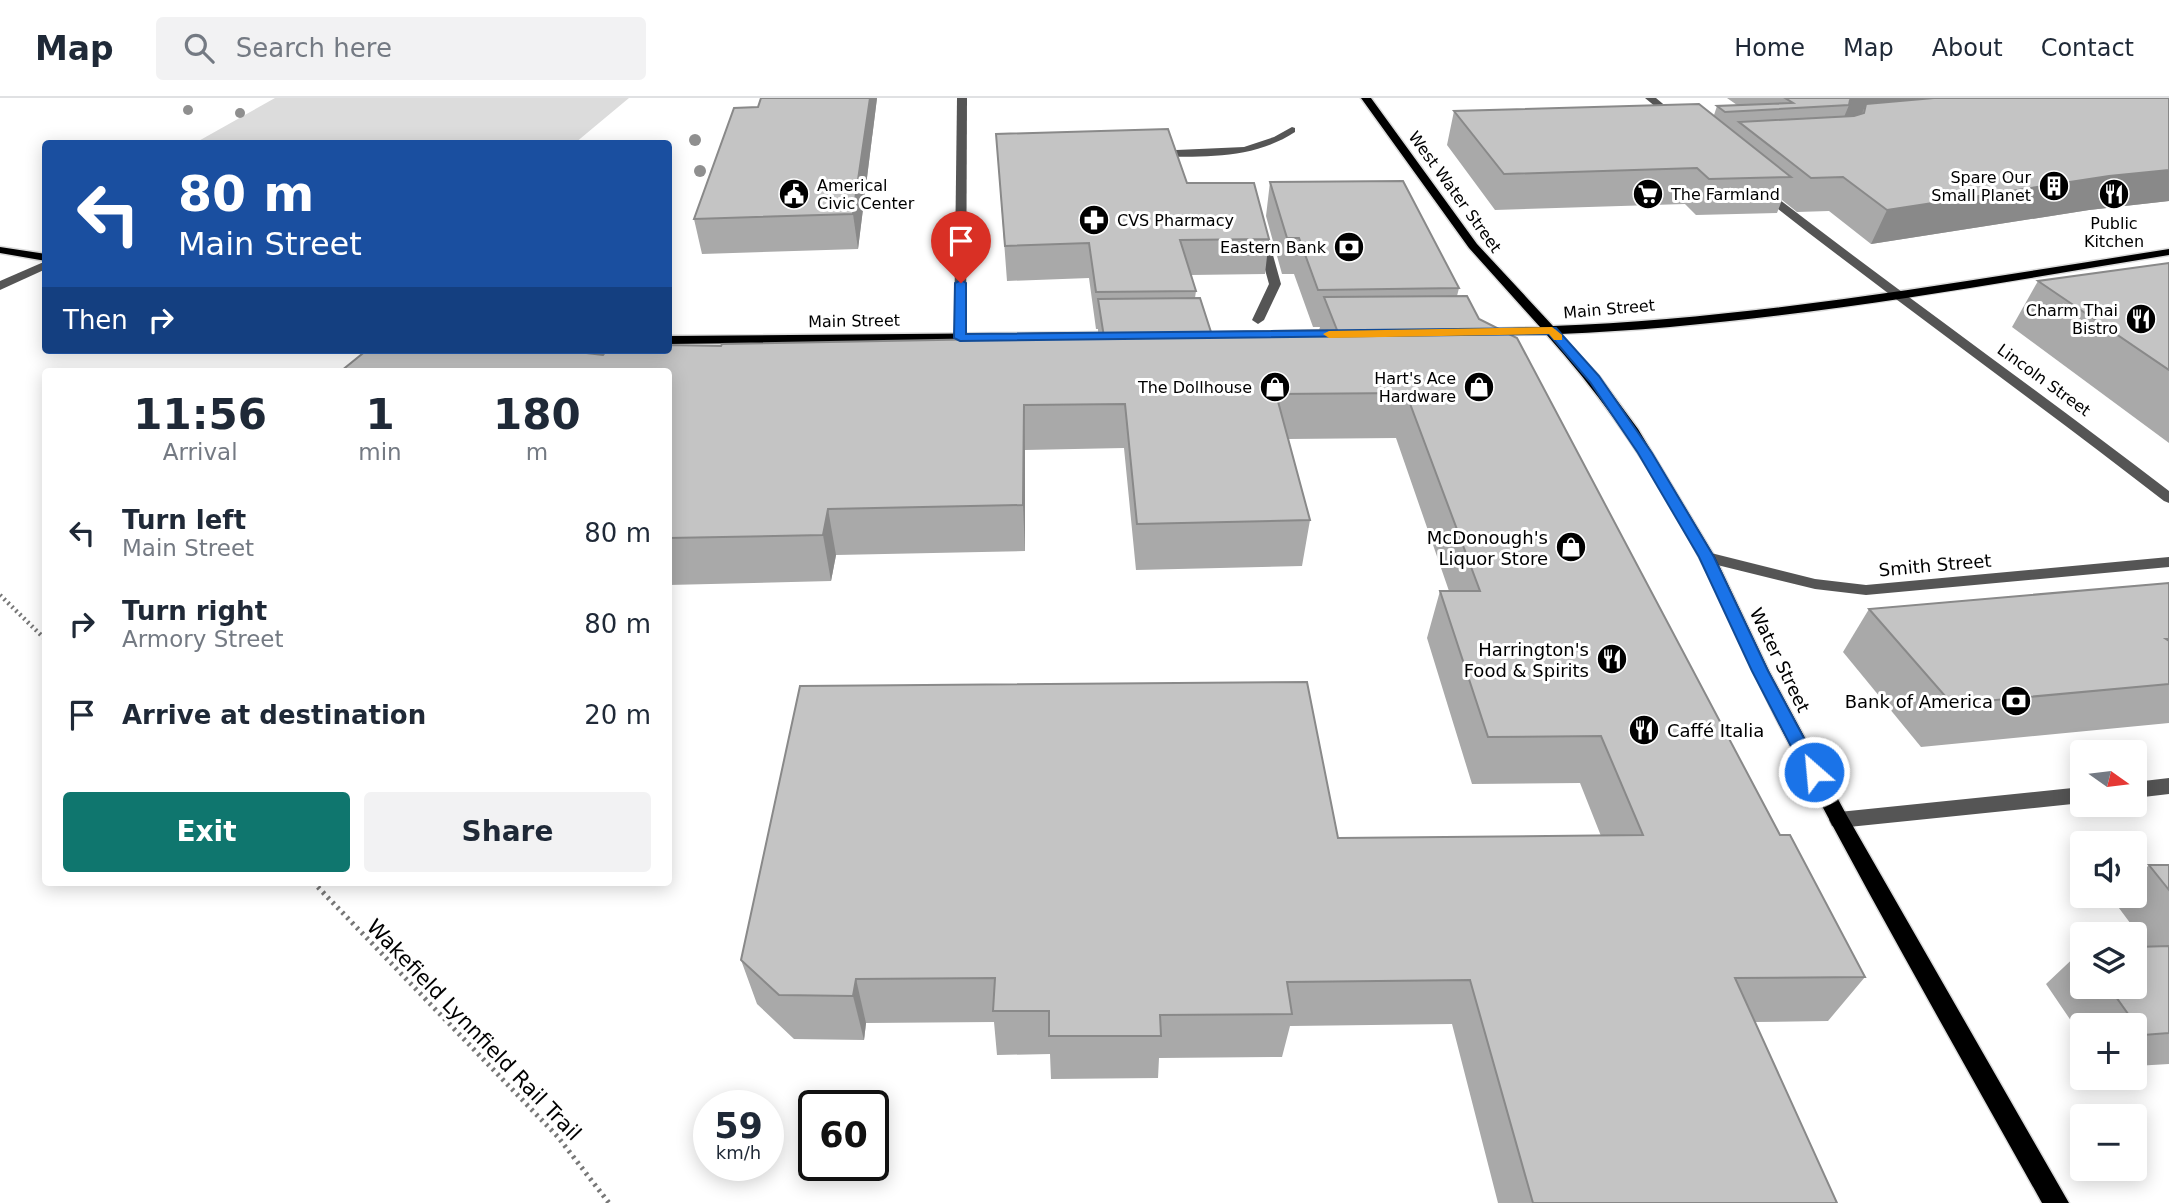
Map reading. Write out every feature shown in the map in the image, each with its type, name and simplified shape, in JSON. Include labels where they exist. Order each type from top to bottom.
[{"type":"main road","name":"West Water Street","points":[[1366,98],[1473,246],[1552,331]]},
{"type":"main road","points":[[0,250],[42,257]]},
{"type":"main road","name":"Main Street","points":[[1470,333],[1552,331],[1731,315],[1895,295],[2169,252]]},
{"type":"main road","name":"Water Street","points":[[1552,331],[1594,379],[1633,432],[1707,557],[1760,671],[1839,820],[2056,1203]]},
{"type":"main road","name":"Main Street","points":[[672,340],[1139,336]]},
{"type":"street","points":[[960,338],[962,98]]},
{"type":"street","points":[[1650,98],[1691,132]]},
{"type":"street","points":[[1148,154],[1250,150],[1274,143],[1292,130]]},
{"type":"street","name":"Lincoln Street","points":[[1755,185],[1895,295],[2040,397],[2169,498]]},
{"type":"street","points":[[1256,212],[1275,284],[1258,320]]},
{"type":"street","points":[[0,286],[42,266]]},
{"type":"street","name":"Smith Street","points":[[1707,557],[1815,584],[1866,590],[2169,562]]},
{"type":"street","points":[[2147,788],[2169,786]]},
{"type":"street","points":[[1839,820],[2070,796]]},
{"type":"path","points":[[0,595],[42,636]]},
{"type":"path","name":"Wakefield Lynnfield Rail Trail","points":[[317,886],[558,1136],[609,1203]]},
{"type":"shaded area","points":[[275,98],[629,98],[579,140],[200,140]]},
{"type":"building","name":"Americal Civic Center","points":[[761,98],[870,98],[853,214],[694,219],[734,108],[758,107]]},
{"type":"building","points":[[1785,98],[1853,98],[1849,105],[1725,112],[1717,106],[1793,103]]},
{"type":"building","points":[[1934,98],[2169,98],[2169,170],[2109,176],[1887,210],[1843,177],[1811,178],[1739,122],[1854,116],[1864,113],[1866,104]]},
{"type":"building","points":[[1699,104],[1791,177],[1709,179],[1697,168],[1504,174],[1454,111]]},
{"type":"building","points":[[1168,129],[1187,183],[1254,183],[1269,239],[1180,240],[1196,291],[1096,292],[1089,243],[1005,246],[996,134]]},
{"type":"building","points":[[1403,181],[1459,288],[1318,290],[1299,238],[1287,238],[1270,182]]},
{"type":"building","points":[[2169,263],[2169,370],[2038,281]]},
{"type":"building","points":[[1467,296],[1479,319],[1517,338],[1780,835],[1790,835],[1865,977],[1735,978],[1837,1203],[1533,1203],[1470,980],[1287,982],[1292,1014],[1160,1015],[1161,1036],[1049,1036],[1049,1011],[993,1011],[995,978],[856,979],[853,996],[779,995],[741,960],[800,686],[1307,682],[1338,838],[1643,835],[1601,736],[1488,737],[1440,591],[1480,591],[1406,393],[1276,394],[1310,520],[1137,524],[1125,404],[1024,405],[1023,505],[828,509],[823,535],[672,538],[672,368],[345,368],[362,354],[672,354],[672,345],[1104,337],[1098,299],[1200,298],[1211,332],[1337,330],[1324,297]]},
{"type":"building","points":[[2169,583],[2169,639],[2166,639],[2169,641],[2169,684],[1952,704],[1869,609]]},
{"type":"building","points":[[2149,865],[2169,865],[2169,890]]},
{"type":"building","points":[[2169,946],[2169,1033],[2147,1035],[2147,1013],[2127,1013],[2118,999],[2147,999],[2147,947]]},
{"type":"slow traffic","points":[[1329,334],[1552,331],[1558,338]]},
{"type":"place","name":"Spare Our Small Planet","points":[[2054,186]]},
{"type":"place","name":"Americal Civic Center","points":[[794,194]]},
{"type":"place","name":"The Farmland","points":[[1648,194]]},
{"type":"place","name":"Public Kitchen","points":[[2114,194]]},
{"type":"place","name":"CVS Pharmacy","points":[[1094,220]]},
{"type":"place","name":"Eastern Bank","points":[[1349,247]]},
{"type":"place","name":"Charm Thai Bistro","points":[[2141,319]]},
{"type":"place","name":"The Dollhouse","points":[[1275,387]]},
{"type":"place","name":"Hart's Ace Hardware","points":[[1479,387]]},
{"type":"place","name":"McDonough's Liquor Store","points":[[1571,547]]},
{"type":"place","name":"Harrington's Food & Spirits","points":[[1612,659]]},
{"type":"place","name":"Bank of America","points":[[2016,701]]},
{"type":"place","name":"Caffé Italia","points":[[1644,730]]},
{"type":"route","points":[[961,283],[960,338],[1552,331],[1594,379],[1633,432],[1707,557],[1760,671],[1814,772]]}]
